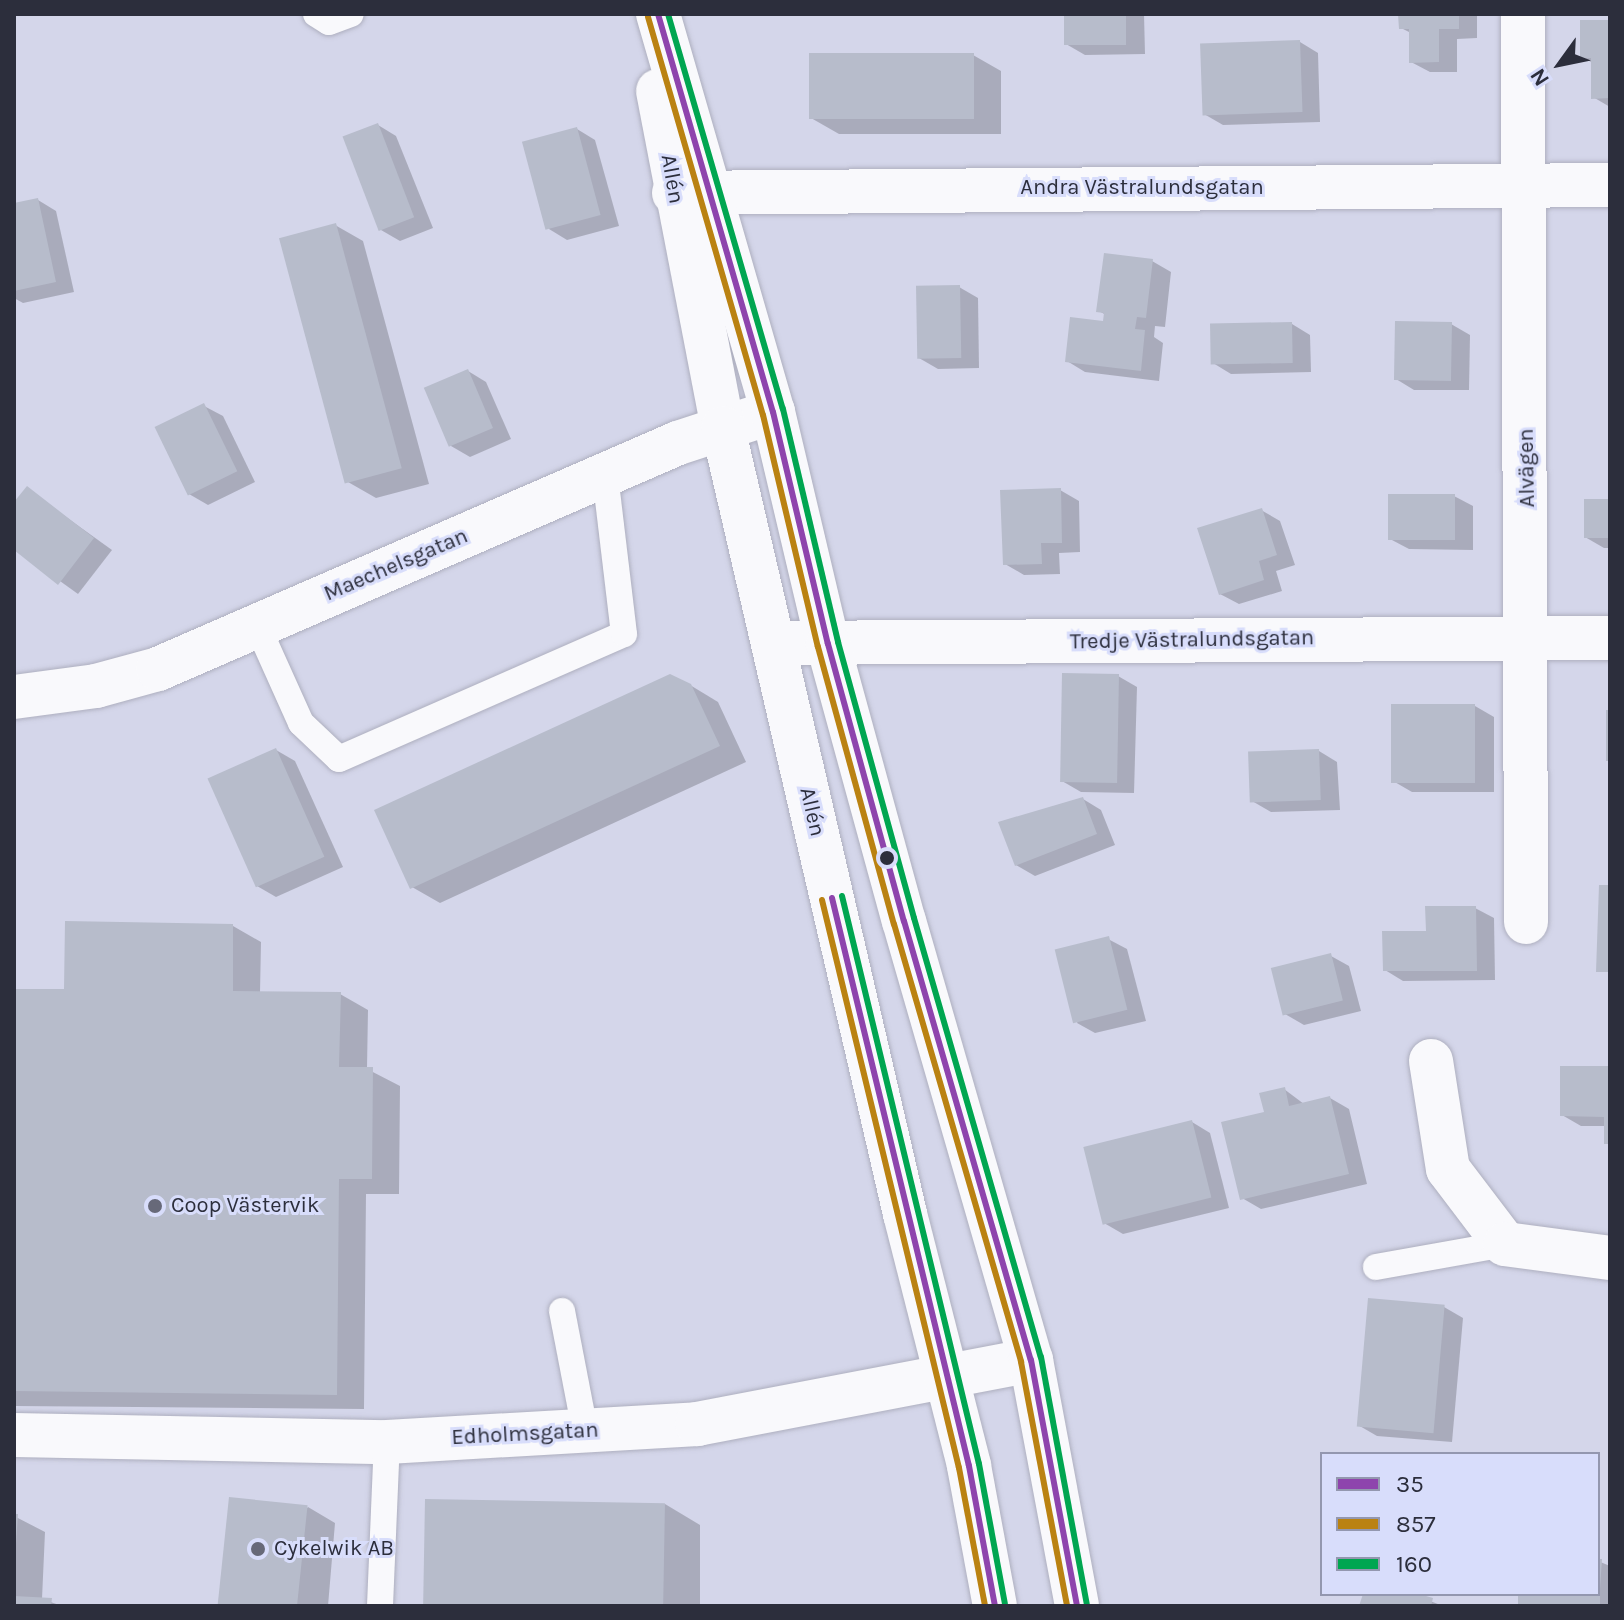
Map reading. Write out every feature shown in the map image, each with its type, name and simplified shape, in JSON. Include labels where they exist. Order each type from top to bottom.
[{"type":"street","name":"Allén","points":[[645,14],[693,192],[773,412],[828,644],[1031,1360],[1077,1606]]},
{"type":"street","name":"Allén","points":[[658,14],[693,192],[723,428],[947,1378],[995,1606]]},
{"type":"street","name":"Alvägen","points":[[1523,14],[1529,636],[1526,922]]},
{"type":"street","name":"Andra Västralundsgatan","points":[[693,192],[1610,185]]},
{"type":"street","name":"Maechelsgatan","points":[[14,697],[96,686],[158,669],[605,475],[723,428],[773,412]]},
{"type":"street","name":"Tredje Västralundsgatan","points":[[774,643],[1529,636],[1610,638]]},
{"type":"street","points":[[1431,1061],[1448,1169],[1505,1244],[1610,1258]]},
{"type":"street","name":"Edholmsgatan","points":[[14,1435],[387,1442],[697,1424],[1031,1360]]},
{"type":"lane","points":[[316,14],[329,22],[351,14]]},
{"type":"lane","points":[[257,625],[301,723],[339,759],[624,634],[605,475]]},
{"type":"lane","points":[[1376,1267],[1505,1244]]},
{"type":"lane","points":[[562,1311],[585,1430]]},
{"type":"lane","points":[[380,1606],[387,1442]]},
{"type":"building","points":[[1064,14],[1126,14],[1126,45],[1064,45]]},
{"type":"building","points":[[1398,14],[1459,14],[1459,29],[1439,29],[1439,62],[1409,63],[1409,29],[1399,29]]},
{"type":"building","points":[[1580,20],[1610,20],[1610,98],[1591,99],[1591,58],[1580,58]]},
{"type":"building","points":[[1300,40],[1303,112],[1203,115],[1200,43]]},
{"type":"building","points":[[809,53],[974,53],[974,119],[809,119]]},
{"type":"building","points":[[378,123],[414,217],[379,231],[343,137]]},
{"type":"building","points":[[577,127],[601,215],[545,230],[522,142]]},
{"type":"building","points":[[38,198],[56,282],[14,291],[14,203]]},
{"type":"building","points":[[336,223],[402,468],[345,484],[279,238]]},
{"type":"building","points":[[1104,253],[1153,259],[1146,318],[1137,317],[1135,329],[1145,330],[1141,371],[1065,362],[1070,317],[1103,321],[1104,313],[1096,312]]},
{"type":"building","points":[[960,285],[961,358],[917,359],[916,286]]},
{"type":"building","points":[[1395,321],[1452,322],[1451,381],[1394,380]]},
{"type":"building","points":[[1292,322],[1293,363],[1211,364],[1210,323]]},
{"type":"building","points":[[468,369],[493,428],[449,447],[424,388]]},
{"type":"building","points":[[204,403],[237,471],[188,495],[155,427]]},
{"type":"building","points":[[27,486],[94,538],[58,585],[14,550],[14,502]]},
{"type":"building","points":[[1061,488],[1062,543],[1041,543],[1042,564],[1003,565],[1000,490]]},
{"type":"building","points":[[1388,494],[1455,494],[1455,540],[1388,540]]},
{"type":"building","points":[[1584,499],[1610,499],[1610,538],[1584,538]]},
{"type":"building","points":[[1262,508],[1277,555],[1259,561],[1264,580],[1219,595],[1197,528]]},
{"type":"building","points":[[1062,673],[1119,674],[1117,783],[1060,782]]},
{"type":"building","points":[[670,674],[691,684],[720,746],[410,889],[374,810]]},
{"type":"building","points":[[1391,704],[1475,704],[1475,783],[1391,783]]},
{"type":"building","points":[[1606,710],[1610,710],[1610,761],[1606,761]]},
{"type":"building","points":[[276,748],[324,857],[256,887],[207,779]]},
{"type":"building","points":[[1319,749],[1321,800],[1250,802],[1248,751]]},
{"type":"building","points":[[1083,797],[1097,834],[1015,866],[998,822]]},
{"type":"building","points":[[1599,885],[1610,885],[1610,972],[1596,972]]},
{"type":"building","points":[[1425,906],[1476,906],[1477,971],[1383,971],[1382,931],[1426,931]]},
{"type":"building","points":[[65,921],[233,924],[233,991],[341,992],[339,1067],[373,1067],[372,1179],[339,1179],[337,1395],[14,1391],[14,989],[64,989]]},
{"type":"building","points":[[1109,936],[1127,1010],[1073,1023],[1055,950]]},
{"type":"building","points":[[1331,953],[1343,1001],[1283,1016],[1271,968]]},
{"type":"building","points":[[1560,1066],[1610,1066],[1610,1144],[1604,1144],[1604,1117],[1560,1116]]},
{"type":"building","points":[[1285,1087],[1289,1106],[1330,1096],[1349,1174],[1240,1200],[1221,1122],[1264,1112],[1259,1093]]},
{"type":"building","points":[[1192,1120],[1211,1198],[1103,1225],[1083,1147]]},
{"type":"building","points":[[1368,1298],[1445,1305],[1433,1433],[1357,1427]]},
{"type":"building","points":[[229,1497],[308,1505],[297,1606],[218,1605]]},
{"type":"building","points":[[425,1499],[665,1503],[663,1606],[423,1606]]},
{"type":"building","points":[[14,1514],[18,1514],[16,1544],[14,1544]]},
{"type":"building","points":[[14,1596],[52,1598],[51,1606],[14,1606]]},
{"type":"building","points":[[1362,1596],[1433,1598],[1431,1606],[1359,1606]]},
{"type":"building","points":[[1518,1596],[1600,1596],[1600,1606],[1518,1606]]},
{"type":"transit line","name":"35","points":[[658,14],[773,412],[828,644],[904,921],[1031,1360],[1077,1606]]},
{"type":"transit line","name":"160","points":[[668,14],[783,409],[838,642],[1041,1357],[1087,1604]]},
{"type":"transit line","name":"857","points":[[648,17],[763,415],[818,647],[894,924],[1021,1362],[1067,1606]]},
{"type":"transit line","name":"160","points":[[842,896],[979,1464],[1005,1604]]},
{"type":"transit line","name":"35","points":[[832,898],[969,1466],[995,1606]]},
{"type":"transit line","name":"857","points":[[822,900],[959,1468],[985,1606]]},
{"type":"place","name":"Coop Västervik","points":[[155,1206]]},
{"type":"place","name":"Cykelwik AB","points":[[258,1549]]}]
